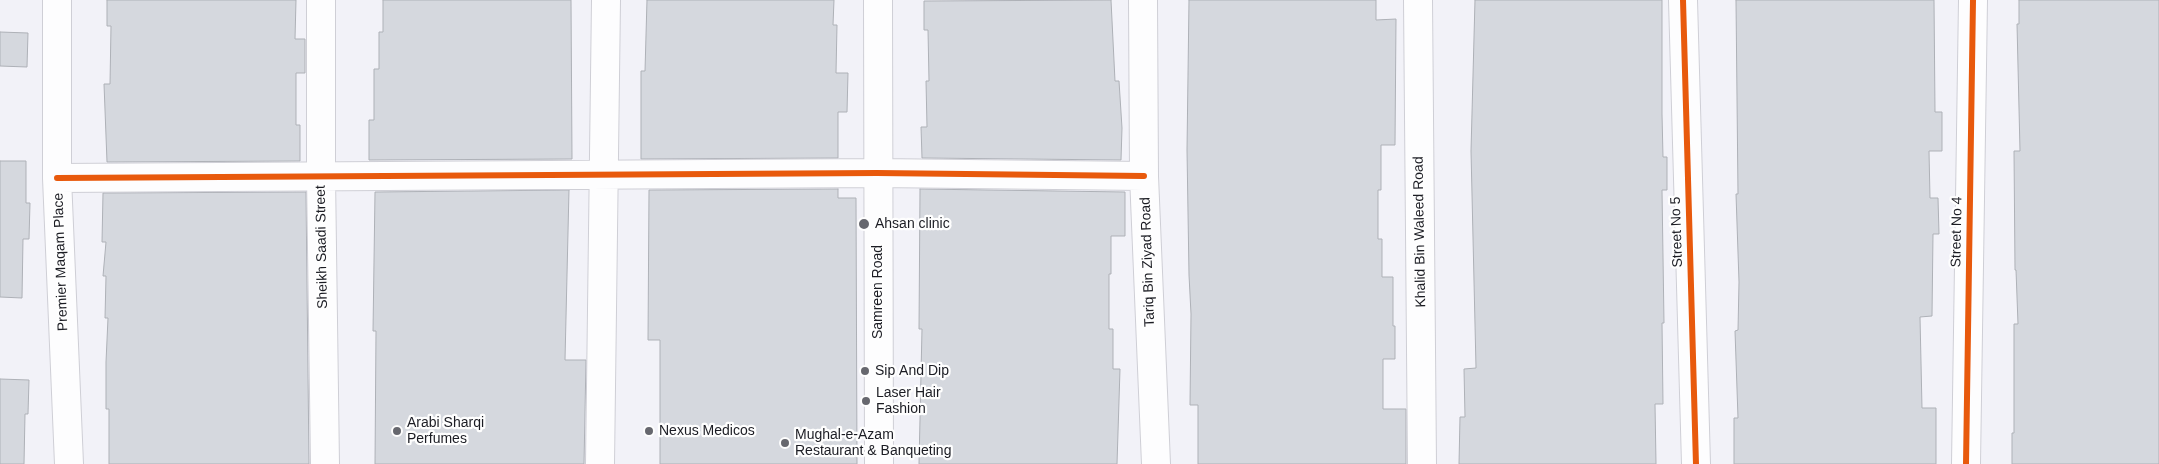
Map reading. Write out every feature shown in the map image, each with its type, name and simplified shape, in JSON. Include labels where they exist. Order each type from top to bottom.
[{"type":"street","name":"Premier Maqam Place","points":[[57,0],[57,178],[69,464]]},
{"type":"street","name":"Sheikh Saadi Street","points":[[321,0],[321,176],[325,464]]},
{"type":"street","points":[[600,464],[606,0]]},
{"type":"street","name":"Samreen Road","points":[[878,0],[879,464]]},
{"type":"street","name":"Tariq Bin Ziyad Road","points":[[1143,0],[1144,176],[1156,464]]},
{"type":"street","name":"Khalid Bin Waleed Road","points":[[1418,0],[1422,464]]},
{"type":"street","name":"Street No 5","points":[[1683,0],[1696,464]]},
{"type":"street","name":"Street No 4","points":[[1966,464],[1973,0]]},
{"type":"street","points":[[57,178],[877,173],[1144,176]]},
{"type":"building","points":[[107,0],[296,0],[295,39],[305,39],[305,73],[296,73],[296,125],[300,125],[300,161],[107,162],[104,84],[110,84],[111,26],[107,26]]},
{"type":"building","points":[[383,0],[571,0],[572,159],[369,160],[369,120],[374,120],[374,69],[379,69],[379,32],[383,32]]},
{"type":"building","points":[[647,0],[834,0],[833,25],[837,25],[836,73],[848,73],[847,112],[838,112],[838,158],[641,159],[641,71],[645,71]]},
{"type":"building","points":[[1111,0],[1115,81],[1119,81],[1122,128],[1121,160],[922,158],[921,127],[927,127],[926,81],[929,81],[928,30],[924,30],[924,1]]},
{"type":"building","points":[[1189,0],[1376,0],[1376,20],[1396,19],[1395,145],[1381,145],[1381,190],[1378,190],[1378,239],[1382,239],[1382,277],[1393,277],[1393,326],[1395,326],[1395,359],[1383,359],[1383,409],[1406,409],[1406,464],[1198,464],[1198,405],[1190,405],[1191,314],[1187,150]]},
{"type":"building","points":[[1475,0],[1662,0],[1663,157],[1667,157],[1667,190],[1662,190],[1663,404],[1655,404],[1656,464],[1459,464],[1460,417],[1465,417],[1464,369],[1476,368],[1471,151]]},
{"type":"building","points":[[1736,0],[1934,0],[1935,112],[1942,112],[1942,151],[1929,151],[1930,198],[1938,198],[1939,234],[1933,234],[1932,316],[1920,317],[1922,408],[1936,408],[1936,464],[1734,464],[1734,418],[1738,418],[1735,331],[1738,330],[1739,282],[1736,194],[1738,194]]},
{"type":"building","points":[[2019,0],[2159,0],[2159,464],[2012,464],[2012,433],[2014,433],[2014,324],[2018,324],[2015,270],[2014,151],[2020,151],[2017,24],[2019,24]]},
{"type":"building","points":[[0,32],[28,33],[27,67],[0,66]]},
{"type":"building","points":[[0,161],[26,161],[26,203],[30,203],[29,239],[23,239],[22,298],[0,297]]},
{"type":"building","points":[[838,189],[838,198],[856,198],[857,464],[660,464],[660,340],[648,340],[649,190]]},
{"type":"building","points":[[920,189],[1125,192],[1125,236],[1111,236],[1111,274],[1109,274],[1109,329],[1113,329],[1113,369],[1120,369],[1117,464],[919,464],[922,329],[919,329]]},
{"type":"building","points":[[569,190],[565,360],[586,360],[584,464],[375,464],[376,331],[373,331],[375,192]]},
{"type":"building","points":[[306,192],[309,464],[109,464],[109,409],[106,409],[108,318],[105,318],[106,276],[103,276],[106,242],[102,242],[103,193]]},
{"type":"building","points":[[0,379],[29,380],[28,414],[25,414],[24,464],[0,464]]},
{"type":"cycle path","points":[[1683,0],[1696,464]]},
{"type":"cycle path","points":[[1966,464],[1973,0]]},
{"type":"cycle path","points":[[57,178],[877,173],[1144,176]]},
{"type":"place","name":"Ahsan clinic","points":[[864,224]]},
{"type":"place","name":"Sip And Dip","points":[[865,371]]},
{"type":"place","name":"Laser Hair Fashion","points":[[866,401]]},
{"type":"place","name":"Arabi Sharqi Perfumes","points":[[397,431]]},
{"type":"place","name":"Nexus Medicos","points":[[649,431]]},
{"type":"place","name":"Mughal-e-Azam Restaurant & Banqueting","points":[[785,443]]}]
